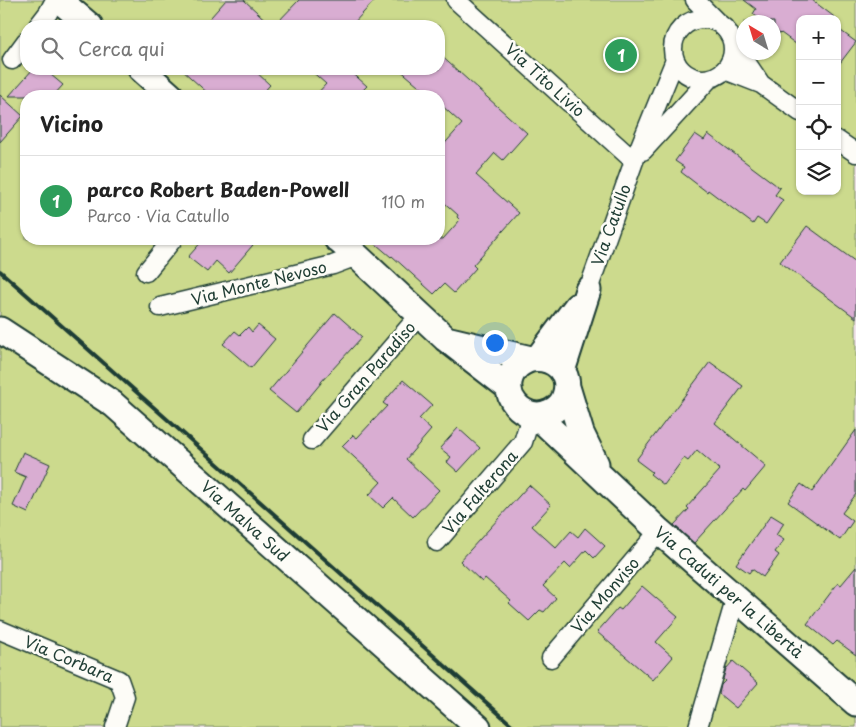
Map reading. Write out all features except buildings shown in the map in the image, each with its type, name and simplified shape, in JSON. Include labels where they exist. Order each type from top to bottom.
[{"type":"street","points":[[43,20],[57,0],[82,20]]},
{"type":"street","name":"Via Tito Livio","points":[[456,0],[634,161]]},
{"type":"street","name":"Via Catullo","points":[[588,290],[634,161],[675,60],[673,51],[674,41],[678,33],[685,26],[687,6],[684,0]]},
{"type":"street","points":[[695,0],[718,24]]},
{"type":"street","points":[[685,26],[692,22],[710,20],[724,28],[761,84],[796,109]]},
{"type":"street","name":"Via Catullo","points":[[634,161],[717,74],[729,64],[733,49],[732,41]]},
{"type":"street","points":[[12,60],[20,49]]},
{"type":"street","points":[[675,60],[685,74],[693,78],[702,79],[717,74],[761,84]]},
{"type":"street","points":[[147,75],[163,90]]},
{"type":"street","points":[[841,143],[856,154]]},
{"type":"street","points":[[146,272],[168,245]]},
{"type":"street","points":[[344,245],[446,339],[509,388]]},
{"type":"street","name":"Via Monte Nevoso","points":[[160,307],[333,265],[357,256]]},
{"type":"street","points":[[588,290],[564,379],[565,396],[561,404],[546,414],[537,416],[528,414],[521,410],[510,397],[510,378],[514,370],[522,363],[534,358],[588,290]]},
{"type":"street","name":"Via Gran Paradiso","points":[[312,440],[421,315]]},
{"type":"street","name":"Via Malva Sud","points":[[0,330],[113,404],[478,727]]},
{"type":"street","points":[[446,339],[548,360],[556,364],[564,379],[581,433],[604,479]]},
{"type":"street","name":"Via Caduti per la Libertà","points":[[537,416],[660,531],[856,703]]},
{"type":"street","name":"Via Falterona","points":[[437,542],[524,442],[527,429],[537,416]]},
{"type":"street","name":"Via Monviso","points":[[550,658],[660,531]]},
{"type":"street","points":[[698,727],[736,597]]},
{"type":"street","name":"Via Corbara","points":[[0,630],[119,680],[125,697],[115,727]]},
{"type":"green space","points":[[0,0],[856,0],[856,727],[0,727]]},
{"type":"railway","points":[[0,271],[514,727]]},
{"type":"place","name":"parco Robert Baden-Powell","points":[[621,55]]}]
